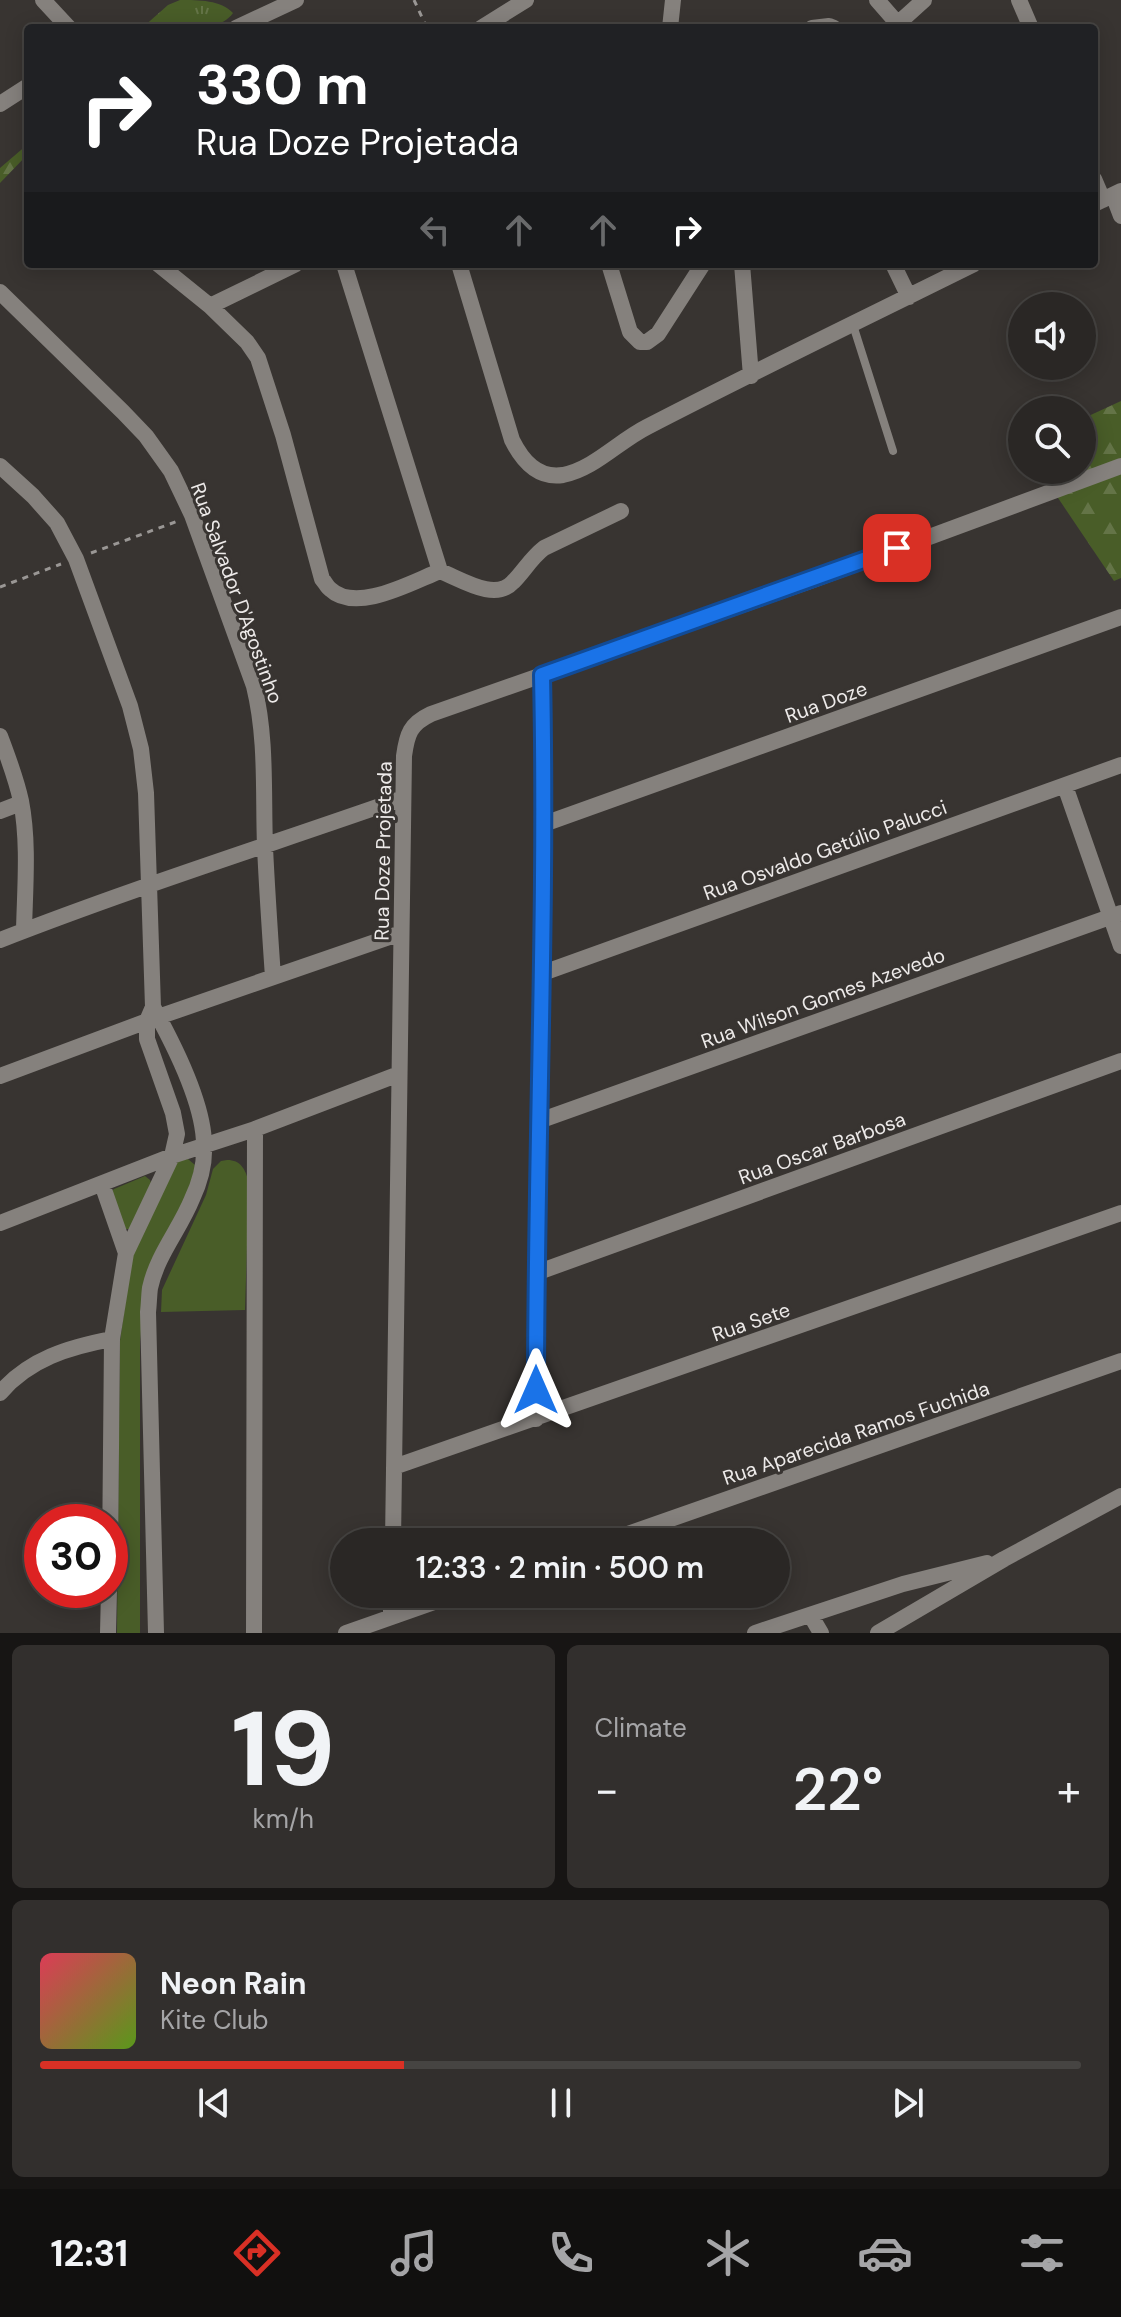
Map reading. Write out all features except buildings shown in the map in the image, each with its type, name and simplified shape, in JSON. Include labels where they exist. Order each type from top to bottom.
[{"type":"street","points":[[43,0],[65,24]]},
{"type":"street","points":[[245,24],[296,0]]},
{"type":"street","points":[[487,24],[526,0]]},
{"type":"street","points":[[670,24],[673,0]]},
{"type":"street","points":[[877,0],[895,24]]},
{"type":"street","points":[[898,24],[924,0]]},
{"type":"street","points":[[1019,0],[1029,24]]},
{"type":"street","points":[[0,104],[24,89]]},
{"type":"street","points":[[1108,198],[1121,216]]},
{"type":"street","points":[[163,268],[210,306],[247,342],[258,358],[283,435],[322,579],[330,590],[355,599],[372,597],[440,571],[486,589],[506,589],[534,555],[544,548],[621,511]]},
{"type":"street","points":[[210,306],[288,268]]},
{"type":"street","points":[[345,268],[440,571]]},
{"type":"street","points":[[460,268],[512,440],[521,457],[532,468],[544,474],[560,475],[576,471],[644,429],[966,268]]},
{"type":"street","points":[[610,268],[630,332],[640,342],[647,342],[658,334],[700,268]]},
{"type":"street","points":[[742,268],[751,376]]},
{"type":"street","points":[[895,268],[909,297]]},
{"type":"street","name":"Rua Salvador D'Agostinho","points":[[0,292],[146,436],[171,471],[192,515],[254,686],[260,712],[264,738],[265,847],[273,977]]},
{"type":"street","points":[[0,466],[57,523],[76,559],[130,706],[141,749],[146,793],[153,1015],[147,1039],[173,1113],[177,1134],[172,1156],[126,1253],[112,1339],[110,1504]]},
{"type":"street","name":"Rua Doze Projetada","points":[[393,1528],[403,798],[406,740],[410,729],[418,720],[431,714],[813,580],[1121,466]]},
{"type":"street","name":"Rua Doze","points":[[544,824],[1121,617]]},
{"type":"street","points":[[536,1419],[543,973],[542,675]]},
{"type":"street","points":[[0,736],[21,803],[24,930]]},
{"type":"street","name":"Rua Osvaldo Getúlio Palucci","points":[[543,973],[1121,765]]},
{"type":"street","points":[[1065,786],[1116,915],[1121,946]]},
{"type":"street","points":[[0,940],[149,884],[403,798]]},
{"type":"street","points":[[0,811],[21,803]]},
{"type":"street","name":"Rua Wilson Gomes Azevedo","points":[[539,1121],[1116,915]]},
{"type":"street","points":[[0,1076],[153,1015],[401,933]]},
{"type":"street","points":[[153,1015],[195,1099],[205,1146],[202,1171],[192,1199],[158,1263],[150,1288],[148,1312],[156,1633]]},
{"type":"street","name":"Rua Oscar Barbosa","points":[[536,1273],[1121,1061]]},
{"type":"street","points":[[0,1223],[172,1156],[255,1129],[399,1074]]},
{"type":"street","points":[[254,1633],[255,1129]]},
{"type":"street","points":[[102,1184],[126,1253]]},
{"type":"street","name":"Rua Sete","points":[[394,1467],[1121,1213]]},
{"type":"street","points":[[0,1393],[18,1373],[42,1359],[83,1344],[112,1339]]},
{"type":"street","name":"Rua Aparecida Ramos Fuchida","points":[[645,1528],[1121,1361]]},
{"type":"street","points":[[878,1633],[1004,1559],[1121,1496]]},
{"type":"street","points":[[755,1633],[903,1584],[1004,1559]]},
{"type":"street","points":[[108,1633],[109,1608]]},
{"type":"street","points":[[391,1608],[391,1617]]},
{"type":"street","points":[[346,1633],[417,1608]]},
{"type":"street","points":[[811,1616],[821,1633]]},
{"type":"lane","points":[[853,325],[893,451]]},
{"type":"path","points":[[414,0],[425,24]]},
{"type":"path","points":[[0,587],[192,515]]},
{"type":"green space","points":[[180,0],[202,1],[216,3],[233,13],[218,24],[147,24],[168,5]]},
{"type":"green space","points":[[24,147],[24,158],[0,183],[0,168]]},
{"type":"green space","points":[[1121,401],[1121,578],[1114,581],[1050,484],[1096,484],[1096,413]]},
{"type":"green space","points":[[188,1159],[195,1165],[191,1188],[145,1289],[140,1342],[140,1633],[117,1633],[117,1608],[128,1608],[128,1504],[118,1504],[120,1341],[132,1256],[178,1161]]},
{"type":"green space","points":[[221,1161],[242,1166],[249,1182],[245,1310],[161,1312],[162,1290],[206,1195],[213,1169]]},
{"type":"green space","points":[[145,1176],[152,1186],[130,1229],[124,1229],[111,1192]]},
{"type":"route","points":[[536,1390],[544,913],[542,675],[897,548]]}]
